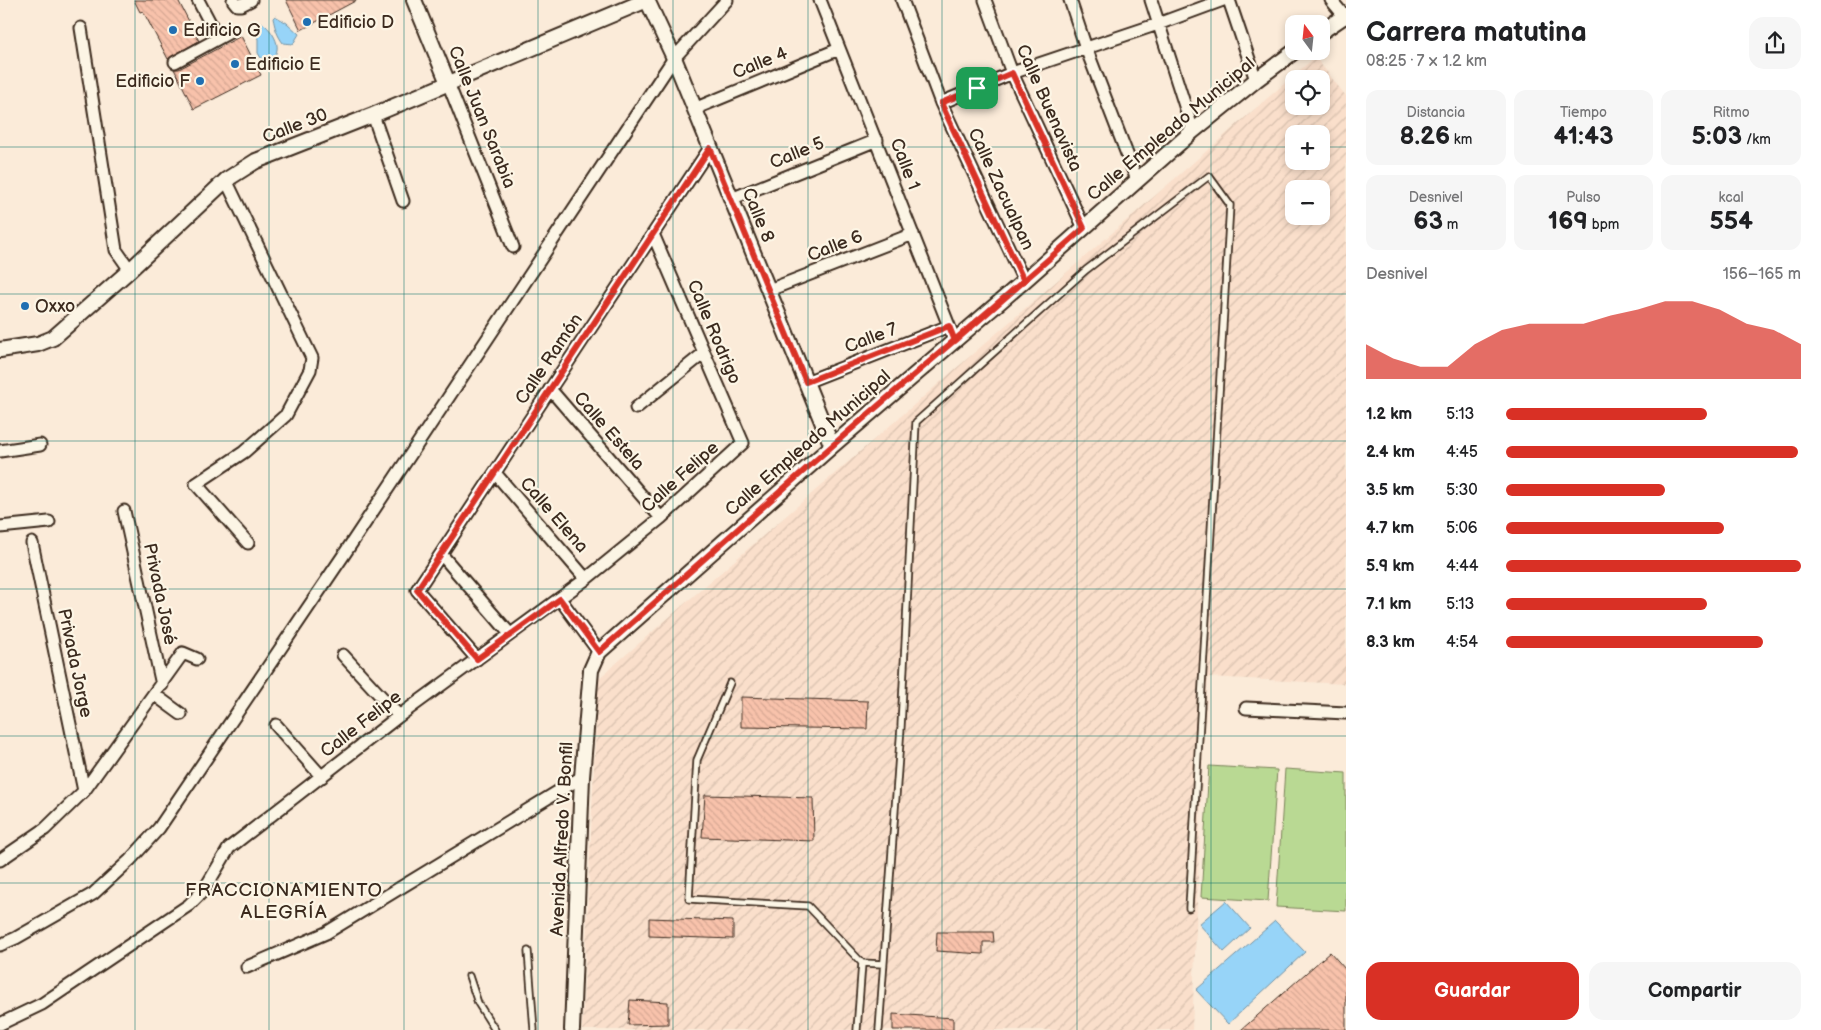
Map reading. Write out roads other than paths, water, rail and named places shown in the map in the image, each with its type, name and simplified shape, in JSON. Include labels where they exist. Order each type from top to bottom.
[{"type":"street","points":[[198,0],[218,38]]},
{"type":"street","points":[[233,0],[236,5],[241,5],[251,0]]},
{"type":"street","name":"Calle Juan Sarabia","points":[[414,0],[514,247]]},
{"type":"street","name":"Calle 30","points":[[0,350],[38,344],[53,338],[130,270],[226,180],[256,161],[373,115],[647,0]]},
{"type":"street","name":"Calle 8","points":[[647,0],[674,58],[832,446]]},
{"type":"street","points":[[0,945],[93,894],[130,860],[159,828],[343,556],[674,58],[727,0]]},
{"type":"street","name":"Calle 1","points":[[820,0],[955,341]]},
{"type":"street","name":"Calle Zacualpan","points":[[902,0],[941,103],[1024,281]]},
{"type":"street","name":"Calle Buenavista","points":[[984,0],[1012,73],[1084,228]]},
{"type":"street","points":[[1070,0],[1086,48],[1137,180]]},
{"type":"street","points":[[1150,0],[1193,131]]},
{"type":"street","points":[[941,103],[1012,73],[1223,0]]},
{"type":"street","points":[[1229,0],[1256,80]]},
{"type":"street","points":[[1330,26],[1345,16],[1331,0]]},
{"type":"street","points":[[81,28],[116,250],[130,270]]},
{"type":"street","points":[[175,62],[232,31]]},
{"type":"street","name":"Calle 4","points":[[694,109],[839,50]]},
{"type":"street","name":"Calle Empleado Municipal","points":[[599,652],[1193,131],[1285,58]]},
{"type":"street","points":[[373,115],[403,201]]},
{"type":"street","name":"Calle 5","points":[[731,199],[877,140]]},
{"type":"street","name":"Calle Ramón","points":[[477,659],[417,590],[710,148]]},
{"type":"street","points":[[226,180],[312,358],[310,370],[286,415],[244,452],[196,484],[248,544]]},
{"type":"street","name":"Calle Rodrigo","points":[[653,234],[743,443]]},
{"type":"street","name":"Calle 6","points":[[769,290],[913,234]]},
{"type":"street","name":"Calle 7","points":[[806,382],[949,326]]},
{"type":"street","points":[[636,408],[704,353]]},
{"type":"street","name":"Calle Estela","points":[[550,389],[661,518]]},
{"type":"street","name":"Calle Felipe","points":[[0,1024],[42,1004],[189,905],[204,890],[229,848],[399,716],[586,579],[661,518],[743,443]]},
{"type":"street","points":[[0,451],[40,445]]},
{"type":"street","name":"Calle Elena","points":[[495,472],[586,579]]},
{"type":"street","name":"Privada José","points":[[124,511],[162,685]]},
{"type":"street","points":[[0,527],[49,522]]},
{"type":"street","name":"Privada Jorge","points":[[32,543],[84,791]]},
{"type":"street","points":[[440,554],[510,634]]},
{"type":"street","points":[[560,599],[599,652]]},
{"type":"street","points":[[0,860],[45,829],[84,791],[162,685],[183,652],[197,659]]},
{"type":"street","name":"Avenida Alfredo V. Bonfil","points":[[572,1030],[582,777],[591,670],[599,652]]},
{"type":"street","points":[[343,655],[399,716]]},
{"type":"street","points":[[154,695],[181,714]]},
{"type":"street","points":[[1246,708],[1346,714]]},
{"type":"street","points":[[276,725],[322,777]]},
{"type":"street","points":[[247,967],[326,933],[582,777]]},
{"type":"lane","points":[[879,1030],[882,964],[901,727],[916,422],[1086,270],[1209,176],[1230,205],[1189,908]]},
{"type":"lane","points":[[730,683],[697,760],[689,899],[808,906],[862,964],[882,964]]},
{"type":"lane","points":[[528,951],[534,1030]]},
{"type":"lane","points":[[857,1030],[862,964]]},
{"type":"lane","points":[[468,976],[478,1002],[495,1030]]},
{"type":"water","points":[[275,16],[287,23],[299,34],[293,44],[283,43],[281,40],[273,18]]},
{"type":"water","points":[[261,22],[270,30],[276,41],[277,51],[269,60],[261,58],[258,53],[258,39],[255,32],[256,23]]},
{"type":"water","points":[[1226,901],[1250,928],[1224,952],[1199,924]]},
{"type":"water","points":[[1275,921],[1305,952],[1228,1024],[1196,990]]},
{"type":"place","name":"Edificio D","points":[[307,22]]},
{"type":"place","name":"Edificio G","points":[[173,30]]},
{"type":"place","name":"Edificio E","points":[[235,64]]},
{"type":"place","name":"Edificio F","points":[[200,81]]},
{"type":"place","name":"Oxxo","points":[[25,306]]},
{"type":"district","name":"FRACCIONAMIENTO ALEGRÍA","points":[[284,901]]}]
